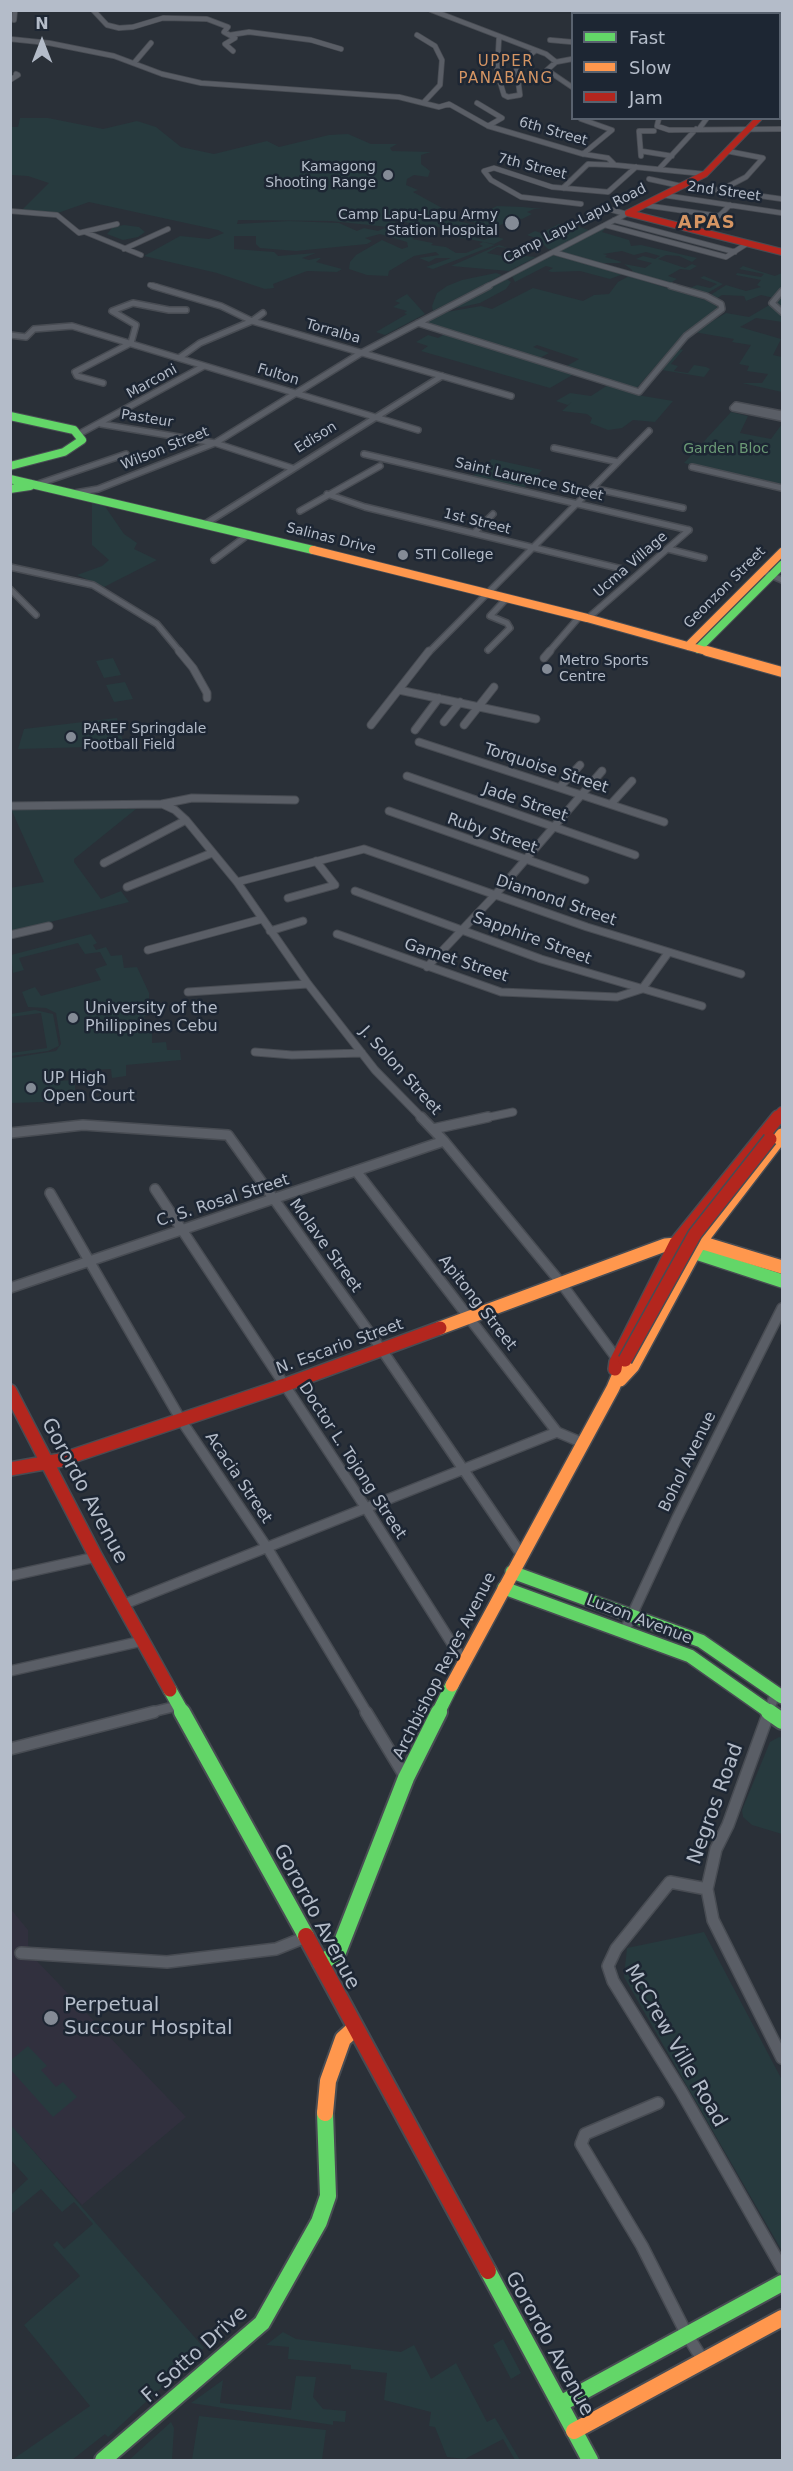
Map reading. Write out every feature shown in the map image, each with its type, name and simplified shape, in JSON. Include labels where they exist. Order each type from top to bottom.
[{"type":"main road","points":[[777,10],[783,11]]},
{"type":"main road","name":"Camp Lapu-Lapu Road","points":[[627,214],[705,174],[757,120]]},
{"type":"main road","points":[[627,214],[783,252]]},
{"type":"main road","points":[[10,416],[64,427],[79,434],[82,440],[73,448],[10,466]]},
{"type":"main road","name":"Salinas Drive","points":[[10,479],[74,494],[95,493],[206,524],[584,617],[783,672]]},
{"type":"main road","points":[[10,489],[35,485]]},
{"type":"main road","name":"Geonzon Street","points":[[693,647],[776,573],[783,552]]},
{"type":"main road","name":"Archbishop Reyes Avenue","points":[[614,1388],[621,1359],[676,1243],[783,1112]]},
{"type":"main road","name":"Archbishop Reyes Avenue","points":[[621,1359],[695,1234],[783,1124]]},
{"type":"main road","name":"Archbishop Reyes Avenue","points":[[321,1963],[338,1952],[406,1778],[464,1661],[582,1443],[614,1388],[633,1366],[700,1242],[783,1135]]},
{"type":"main road","points":[[676,1243],[700,1242],[783,1267]]},
{"type":"main road","points":[[676,1243],[693,1254],[783,1281]]},
{"type":"main road","name":"N. Escario Street","points":[[10,1469],[47,1463],[285,1385],[676,1243]]},
{"type":"main road","name":"Gorordo Avenue","points":[[10,1391],[96,1557],[321,1963],[354,2029],[590,2460]]},
{"type":"main road","name":"Luzon Avenue","points":[[512,1572],[701,1641],[779,1694]]},
{"type":"main road","name":"Luzon Avenue","points":[[504,1588],[690,1656],[783,1721]]},
{"type":"main road","name":"F. Sotto Drive","points":[[103,2460],[262,2323],[278,2296],[319,2222],[328,2196],[325,2112],[328,2081],[342,2039],[354,2029]]},
{"type":"main road","points":[[560,2404],[686,2333],[783,2283]]},
{"type":"main road","points":[[574,2431],[783,2318]]},
{"type":"street","points":[[14,20],[15,10]]},
{"type":"street","points":[[93,10],[107,25],[119,28],[133,27],[163,18],[207,19],[228,27],[224,32],[247,39],[229,42]]},
{"type":"street","points":[[431,10],[469,23],[499,38],[551,56],[556,62]]},
{"type":"street","points":[[161,12],[163,18]]},
{"type":"street","points":[[232,35],[249,32],[311,40],[341,49]]},
{"type":"street","points":[[232,35],[234,39],[225,44],[233,51]]},
{"type":"street","points":[[417,35],[435,46],[442,60],[440,85],[424,102]]},
{"type":"street","points":[[45,36],[48,43]]},
{"type":"street","points":[[499,38],[497,72],[504,95],[514,98],[520,95],[516,65],[535,51]]},
{"type":"street","name":"6th Street","points":[[10,39],[48,43],[114,56],[162,74],[201,82],[399,97],[440,107],[453,105],[488,126],[584,154],[608,158],[615,165],[705,174]]},
{"type":"street","points":[[550,40],[571,42]]},
{"type":"street","points":[[134,63],[151,43]]},
{"type":"street","points":[[571,59],[556,62],[548,72],[571,86]]},
{"type":"street","points":[[10,74],[18,75],[10,80]]},
{"type":"street","points":[[477,102],[502,118],[488,126]]},
{"type":"street","points":[[581,120],[612,130],[584,154]]},
{"type":"street","points":[[658,120],[656,124],[665,129],[783,129]]},
{"type":"street","points":[[659,169],[705,120]]},
{"type":"street","points":[[654,131],[639,131],[641,153],[672,156]]},
{"type":"street","points":[[721,190],[746,177],[763,158],[727,151]]},
{"type":"street","points":[[563,188],[588,164],[615,165]]},
{"type":"street","name":"7th Street","points":[[580,204],[525,199],[484,174],[489,168],[500,169],[543,185],[608,192],[636,167]]},
{"type":"street","points":[[649,179],[783,199]]},
{"type":"street","name":"2nd Street","points":[[663,195],[783,213]]},
{"type":"street","points":[[644,205],[719,216],[730,205]]},
{"type":"street","points":[[609,209],[627,214]]},
{"type":"street","points":[[10,211],[57,215],[79,232],[117,224]]},
{"type":"street","name":"Camp Lapu-Lapu Road","points":[[361,353],[627,214]]},
{"type":"street","points":[[614,220],[735,252]]},
{"type":"street","points":[[605,225],[726,257],[748,243]]},
{"type":"street","points":[[124,249],[168,229]]},
{"type":"street","points":[[672,242],[693,230]]},
{"type":"street","points":[[85,232],[141,255]]},
{"type":"street","points":[[418,323],[639,392],[686,336],[722,309],[721,304],[706,296],[553,252]]},
{"type":"street","name":"Torralba","points":[[150,285],[221,306],[252,321],[511,396]]},
{"type":"street","points":[[783,291],[772,303],[783,312]]},
{"type":"street","points":[[103,383],[77,376],[75,372],[131,343],[136,325],[113,314],[115,309],[133,303],[169,310],[186,310]]},
{"type":"street","points":[[179,358],[200,343],[252,321],[263,313]]},
{"type":"street","name":"Fulton","points":[[10,335],[26,338],[34,329],[72,326],[418,430]]},
{"type":"street","name":"Wilson Street","points":[[95,493],[214,443],[361,353]]},
{"type":"street","name":"Marconi","points":[[79,434],[204,366]]},
{"type":"street","name":"Edison","points":[[206,524],[442,376]]},
{"type":"street","points":[[783,414],[749,409],[783,418]]},
{"type":"street","name":"Pasteur","points":[[101,424],[214,443],[292,468]]},
{"type":"street","points":[[371,725],[430,649],[649,431]]},
{"type":"street","points":[[554,448],[618,462]]},
{"type":"street","points":[[35,485],[126,454]]},
{"type":"street","name":"Saint Laurence Street","points":[[364,454],[689,530]]},
{"type":"street","points":[[300,511],[380,466]]},
{"type":"street","points":[[706,471],[783,488]]},
{"type":"street","points":[[592,488],[683,508]]},
{"type":"street","name":"1st Street","points":[[327,494],[365,507],[622,569]]},
{"type":"street","points":[[474,533],[494,514]]},
{"type":"street","name":"Ucma Village","points":[[584,617],[689,530]]},
{"type":"street","points":[[214,560],[249,534]]},
{"type":"street","points":[[668,549],[704,558]]},
{"type":"street","points":[[10,567],[93,585],[157,624],[193,668],[207,693],[207,698]]},
{"type":"street","points":[[10,589],[36,615]]},
{"type":"street","points":[[488,650],[510,628],[507,623],[490,616],[507,598]]},
{"type":"street","points":[[544,658],[584,617]]},
{"type":"street","points":[[464,725],[494,687]]},
{"type":"street","points":[[399,690],[536,719]]},
{"type":"street","points":[[415,730],[440,698]]},
{"type":"street","points":[[444,722],[460,702]]},
{"type":"street","name":"Torquoise Street","points":[[419,742],[664,822]]},
{"type":"street","points":[[560,787],[580,765]]},
{"type":"street","points":[[427,967],[495,895],[602,771]]},
{"type":"street","name":"Jade Street","points":[[407,776],[635,855]]},
{"type":"street","points":[[610,804],[632,781]]},
{"type":"street","points":[[10,806],[162,804],[192,798],[295,800]]},
{"type":"street","name":"J. Solon Street","points":[[162,804],[175,810],[186,820],[237,882],[308,984],[362,1053],[444,1141],[621,1359]]},
{"type":"street","name":"Ruby Street","points":[[389,811],[585,880]]},
{"type":"street","points":[[104,863],[186,820]]},
{"type":"street","points":[[237,882],[364,849]]},
{"type":"street","name":"Diamond Street","points":[[364,849],[495,895],[741,974]]},
{"type":"street","points":[[127,887],[212,853]]},
{"type":"street","points":[[288,898],[335,885],[316,861]]},
{"type":"street","name":"Sapphire Street","points":[[356,891],[541,959],[702,1006]]},
{"type":"street","points":[[148,950],[262,919]]},
{"type":"street","points":[[270,931],[303,921]]},
{"type":"street","points":[[10,935],[49,926]]},
{"type":"street","name":"Garnet Street","points":[[337,933],[501,992],[617,997],[642,989]]},
{"type":"street","points":[[642,989],[668,952]]},
{"type":"street","points":[[188,992],[308,984]]},
{"type":"street","points":[[255,1052],[292,1055],[362,1053]]},
{"type":"street","points":[[433,1129],[513,1112]]},
{"type":"street","name":"Molave Street","points":[[10,1133],[83,1125],[228,1135],[382,1350],[521,1554]]},
{"type":"street","name":"C. S. Rosal Street","points":[[10,1288],[444,1141]]},
{"type":"street","name":"Apitong Street","points":[[356,1171],[557,1432],[582,1443]]},
{"type":"street","name":"Doctor L. Tojong Street","points":[[155,1189],[366,1508],[464,1661]]},
{"type":"street","name":"Acacia Street","points":[[50,1192],[181,1420],[268,1548],[406,1778]]},
{"type":"street","name":"Bohol Avenue","points":[[624,1632],[677,1518],[783,1308]]},
{"type":"street","points":[[123,1605],[557,1432]]},
{"type":"street","points":[[10,1576],[96,1557]]},
{"type":"street","points":[[10,1671],[142,1641]]},
{"type":"street","name":"Negros Road","points":[[779,1694],[769,1711],[728,1825],[716,1849],[707,1889],[713,1920],[783,2058]]},
{"type":"street","points":[[10,1749],[177,1706]]},
{"type":"street","name":"McCrew Ville Road","points":[[707,1889],[670,1882],[616,1949],[608,1965],[613,1981],[681,2091],[783,2268]]},
{"type":"street","points":[[21,1953],[167,1962],[276,1950],[306,1937]]},
{"type":"street","points":[[658,2103],[585,2134],[580,2144],[642,2246],[686,2333],[704,2362]]},
{"type":"shaded area","name":"Perpetual Succour Hospital","points":[[10,1908],[28,1930],[28,1945],[36,1960],[186,2117],[82,2205],[11,2126]]},
{"type":"green space","points":[[20,118],[48,118],[103,129],[137,121],[156,127],[181,147],[214,154],[267,141],[279,147],[329,135],[348,134],[371,144],[397,144],[390,148],[392,151],[431,152],[421,155],[421,164],[430,171],[428,177],[414,175],[407,179],[406,185],[418,190],[413,192],[442,208],[431,210],[439,221],[452,220],[481,226],[464,234],[484,240],[494,236],[504,239],[494,244],[443,234],[446,228],[397,221],[388,227],[331,221],[238,220],[237,224],[289,221],[339,223],[357,231],[364,228],[378,231],[385,228],[422,233],[412,239],[446,247],[456,253],[466,253],[483,246],[479,244],[483,242],[495,245],[433,269],[426,267],[451,258],[436,258],[429,262],[419,258],[439,255],[436,252],[414,256],[389,271],[388,276],[367,275],[349,269],[350,262],[356,255],[382,240],[402,249],[408,247],[407,242],[380,234],[365,238],[372,241],[367,244],[296,251],[260,248],[256,244],[256,236],[234,236],[234,249],[274,252],[278,256],[316,253],[302,258],[309,260],[321,258],[316,262],[342,269],[337,272],[307,271],[273,284],[274,288],[265,289],[217,273],[144,256],[180,236],[209,239],[224,233],[218,230],[89,202],[55,214],[22,210],[49,183],[28,176],[11,175],[10,127],[18,127]]},
{"type":"green space","points":[[497,206],[543,209],[534,209],[527,212],[532,214],[522,219],[516,218],[496,227],[467,221]]},
{"type":"green space","points":[[559,224],[569,224],[589,230],[554,249],[548,249],[538,239],[527,235],[535,231],[541,233]]},
{"type":"green space","points":[[124,225],[139,227],[145,232],[138,237],[123,240],[107,234],[113,227]]},
{"type":"green space","points":[[602,228],[605,229],[602,232],[629,240],[631,246],[641,245],[697,258],[692,262],[679,256],[666,255],[658,259],[685,268],[692,264],[697,266],[690,270],[680,269],[668,276],[677,279],[670,283],[690,288],[697,285],[710,288],[717,284],[700,278],[704,276],[723,284],[704,295],[633,274],[632,270],[624,264],[645,268],[652,263],[636,259],[643,256],[655,259],[660,256],[646,252],[634,255],[622,251],[603,254],[607,255],[605,257],[622,262],[594,263],[557,251]]},
{"type":"green space","points":[[524,243],[526,256],[536,257],[509,271],[451,266],[499,245],[508,248],[497,247],[487,253],[503,256],[508,250],[518,254],[523,251],[514,248]]},
{"type":"green space","points":[[553,255],[623,274],[610,279],[580,271],[552,272],[548,271],[553,268],[546,266],[515,282],[512,276]]},
{"type":"green space","points":[[743,266],[775,276],[782,273],[782,322],[756,318],[740,327],[781,339],[773,355],[782,357],[782,392],[742,383],[762,383],[768,374],[747,371],[749,366],[739,364],[751,345],[732,342],[734,339],[694,332],[726,313],[749,317],[771,304],[774,298],[761,295],[746,301],[744,296],[722,295],[716,299],[709,296],[726,285],[746,291],[761,287],[757,285],[761,280],[736,275],[737,273],[761,277],[764,274],[739,269]]},
{"type":"green space","points":[[496,273],[502,275],[433,311],[432,306],[437,293],[447,286],[462,280]]},
{"type":"green space","points":[[629,276],[705,300],[717,306],[719,310],[686,331],[635,390],[565,367],[579,359],[537,345],[533,347],[549,353],[538,359],[422,323],[441,313],[481,306],[492,309],[533,288],[583,301],[594,295],[609,294],[618,282]]},
{"type":"green space","points":[[507,279],[511,282],[506,289],[480,303],[447,310]]},
{"type":"green space","points":[[407,294],[425,314],[385,335],[376,332],[407,314],[404,313],[407,311],[393,307],[400,303],[395,301]]},
{"type":"green space","points":[[445,334],[574,374],[550,388],[421,351],[428,346],[416,342],[428,335],[438,338]]},
{"type":"green space","points":[[679,349],[683,350],[671,364],[678,366],[674,371],[688,373],[694,365],[706,367],[710,369],[704,377],[662,370]]},
{"type":"green space","points":[[608,385],[643,396],[673,401],[655,422],[633,420],[622,428],[608,430],[590,423],[592,418],[587,414],[562,411],[572,402],[568,405],[556,401],[570,393],[591,396]]},
{"type":"green space","name":"Garden Bloc","points":[[731,412],[748,416],[740,433],[771,439],[782,424],[782,484],[684,463]]},
{"type":"green space","points":[[492,459],[542,470],[523,489],[472,477]]},
{"type":"green space","points":[[92,503],[104,505],[124,534],[137,543],[134,549],[157,560],[104,587],[77,575],[102,566],[109,560],[92,545]]},
{"type":"green space","points":[[113,658],[121,675],[104,678],[96,661]]},
{"type":"green space","points":[[125,682],[133,699],[114,702],[106,685]]},
{"type":"green space","name":"PAREF Springdale Football Field","points":[[117,718],[124,746],[18,749],[24,729]]},
{"type":"green space","points":[[11,809],[136,809],[74,859],[101,899],[121,891],[129,902],[11,932],[10,888],[44,882]]},
{"type":"green space","points":[[91,934],[97,943],[93,945],[96,950],[106,947],[111,956],[122,955],[124,968],[137,967],[149,993],[146,1006],[150,1005],[149,1015],[144,1016],[146,1027],[152,1027],[152,1043],[166,1042],[167,1050],[180,1050],[181,1060],[126,1065],[126,1076],[112,1078],[111,1069],[53,1072],[53,1081],[75,1080],[75,1101],[11,1103],[11,1058],[56,1051],[61,1044],[56,1013],[46,1008],[28,1007],[22,992],[35,987],[41,996],[101,980],[95,969],[107,965],[100,952],[85,954],[78,943],[19,958],[24,970],[13,973],[11,955]]},
{"type":"green space","points":[[35,1010],[53,1014],[59,1046],[48,1051],[11,1056],[11,1053],[47,1048],[41,1013],[11,1017],[11,1014]]},
{"type":"green space","points":[[779,1737],[782,1738],[782,1834],[752,1825],[743,1817],[742,1810],[770,1742]]},
{"type":"green space","points":[[704,1932],[782,2080],[782,2251],[624,1977],[627,1948]]},
{"type":"green space","points":[[28,2046],[47,2066],[41,2070],[56,2087],[63,2082],[77,2097],[53,2117],[11,2070],[11,2060]]},
{"type":"green space","points":[[10,2124],[204,2348],[108,2437],[105,2434],[72,2460],[12,2460],[90,2406],[24,2325],[80,2276],[53,2245],[57,2241],[64,2249],[93,2224],[74,2202],[62,2212],[41,2189],[11,2214],[11,2195],[28,2179],[11,2160]]},
{"type":"green space","points":[[283,2332],[296,2339],[401,2352],[414,2345],[431,2379],[456,2363],[487,2422],[495,2418],[520,2460],[515,2460],[503,2439],[465,2459],[447,2457],[435,2427],[429,2426],[431,2412],[384,2400],[387,2373],[351,2369],[351,2365],[288,2359],[289,2347],[266,2345]]},
{"type":"green space","points":[[503,2339],[521,2373],[511,2379],[493,2345]]},
{"type":"green space","points":[[296,2376],[316,2377],[313,2397],[323,2409],[346,2411],[345,2422],[333,2421],[333,2425],[191,2403],[223,2380],[220,2403],[291,2410]]},
{"type":"green space","points":[[199,2416],[326,2430],[322,2460],[192,2460]]},
{"type":"green space","points":[[171,2422],[174,2428],[172,2460],[129,2460]]},
{"type":"waterway","points":[[662,10],[673,12]]},
{"type":"traffic: fast","points":[[10,416],[74,430],[82,440],[64,452],[10,466]]},
{"type":"traffic: fast","points":[[10,479],[313,550]]},
{"type":"traffic: fast","points":[[10,489],[30,486]]},
{"type":"traffic: fast","points":[[698,649],[782,565]]},
{"type":"traffic: fast","points":[[687,1250],[782,1281]]},
{"type":"traffic: fast","points":[[512,1572],[701,1641],[782,1697]]},
{"type":"traffic: fast","points":[[504,1588],[690,1656],[782,1721]]},
{"type":"traffic: fast","points":[[321,1963],[338,1952],[406,1778],[452,1685]]},
{"type":"traffic: fast","points":[[170,1690],[306,1936]]},
{"type":"traffic: fast","points":[[103,2460],[262,2323],[319,2222],[328,2196],[325,2113]]},
{"type":"traffic: fast","points":[[488,2271],[590,2460]]},
{"type":"traffic: fast","points":[[560,2404],[782,2283]]},
{"type":"traffic: slow","points":[[313,550],[587,618],[782,672]]},
{"type":"traffic: slow","points":[[688,646],[782,552]]},
{"type":"traffic: slow","points":[[620,1380],[633,1366],[700,1242],[782,1135]]},
{"type":"traffic: slow","points":[[440,1328],[665,1245],[700,1242],[782,1267]]},
{"type":"traffic: slow","points":[[452,1685],[613,1388],[625,1360]]},
{"type":"traffic: slow","points":[[325,2113],[328,2081],[343,2039],[354,2029]]},
{"type":"traffic: slow","points":[[574,2431],[782,2318]]},
{"type":"traffic: jam","points":[[777,10],[782,11]]},
{"type":"traffic: jam","points":[[628,213],[705,174],[757,120]]},
{"type":"traffic: jam","points":[[628,213],[782,252]]},
{"type":"traffic: jam","points":[[615,1369],[616,1362],[676,1243],[782,1112]]},
{"type":"traffic: jam","points":[[625,1360],[695,1234],[770,1139]]},
{"type":"traffic: jam","points":[[10,1469],[61,1460],[285,1385],[440,1328]]},
{"type":"traffic: jam","points":[[10,1391],[96,1557],[170,1690]]},
{"type":"traffic: jam","points":[[306,1936],[488,2271]]},
{"type":"place","name":"Kamagong Shooting Range","points":[[388,175]]},
{"type":"place","name":"Camp Lapu-Lapu Army Station Hospital","points":[[512,223]]},
{"type":"place","name":"STI College","points":[[403,555]]},
{"type":"place","name":"Metro Sports Centre","points":[[547,669]]},
{"type":"place","name":"PAREF Springdale Football Field","points":[[71,737]]},
{"type":"place","name":"University of the Philippines Cebu","points":[[73,1018]]},
{"type":"place","name":"UP High Open Court","points":[[31,1088]]},
{"type":"place","name":"Perpetual Succour Hospital","points":[[51,2018]]},
{"type":"district","name":"UPPER PANABANG","points":[[506,70]]},
{"type":"district","name":"APAS","points":[[707,223]]}]
